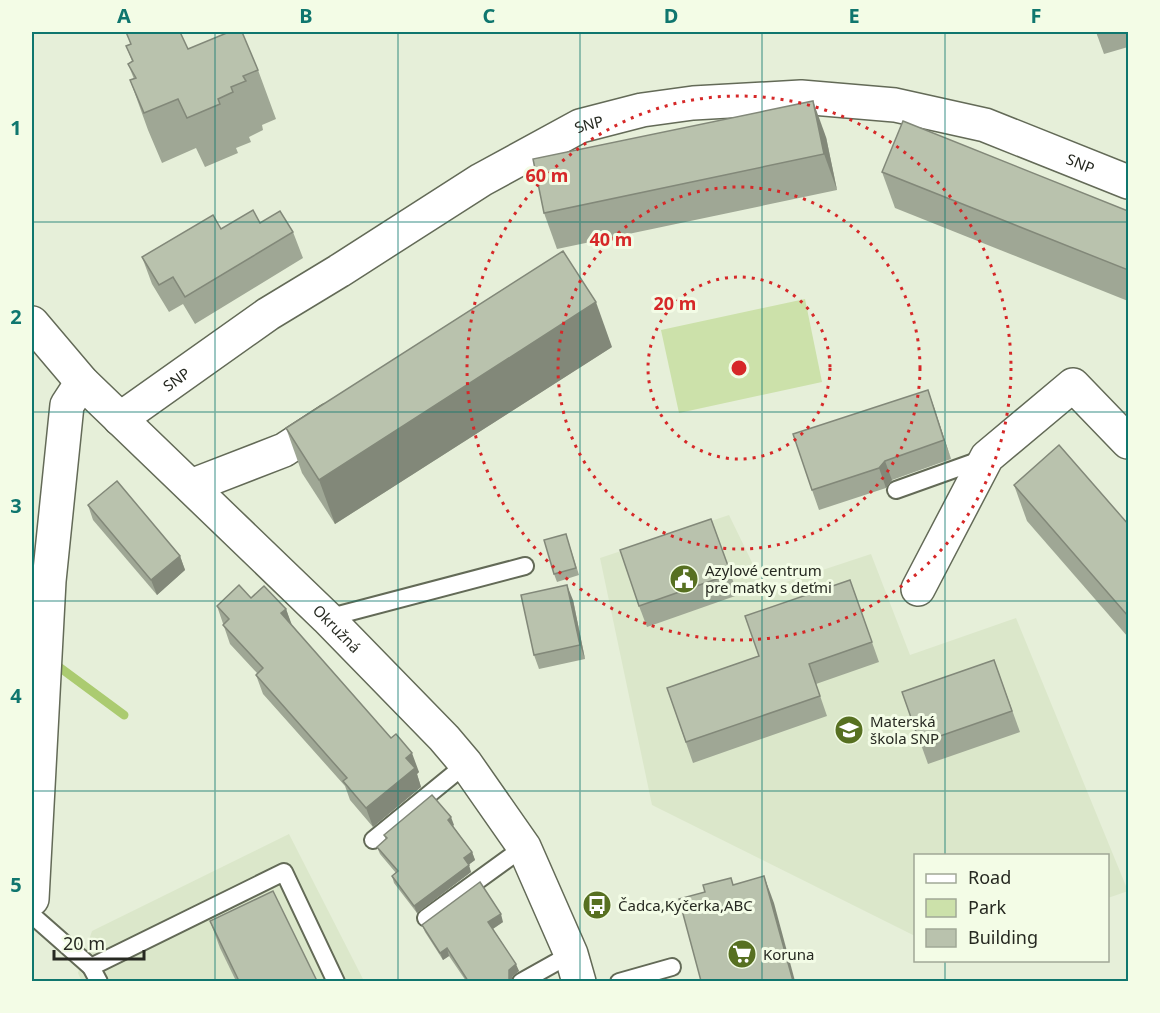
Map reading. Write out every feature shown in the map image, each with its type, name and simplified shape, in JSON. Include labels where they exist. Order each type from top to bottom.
[{"type":"street","name":"SNP","points":[[120,419],[268,314],[481,180],[580,126],[642,110],[693,103],[801,97],[895,105],[985,125],[1128,182]]},
{"type":"street","name":"Okružná","points":[[32,323],[82,382],[327,618],[444,738],[466,764],[524,847],[575,968]]},
{"type":"street","points":[[32,899],[49,581],[67,405],[82,382]]},
{"type":"street","points":[[918,589],[987,457],[1073,385],[1128,442]]},
{"type":"street","points":[[191,486],[284,450],[353,405]]},
{"type":"lane","points":[[896,490],[987,457]]},
{"type":"lane","points":[[327,618],[525,566]]},
{"type":"lane","points":[[373,840],[466,764]]},
{"type":"lane","points":[[426,918],[524,847]]},
{"type":"lane","points":[[32,915],[95,974],[284,872],[336,981]]},
{"type":"lane","points":[[619,981],[672,967]]},
{"type":"lane","points":[[521,981],[575,968]]},
{"type":"shaded area","name":"Materská škola SNP","points":[[729,515],[765,589],[871,554],[910,655],[1016,618],[1128,891],[1109,898],[1109,854],[914,854],[914,936],[652,805],[600,558]]},
{"type":"shaded area","points":[[289,834],[364,981],[82,982],[78,973],[92,931]]},
{"type":"green space","points":[[805,299],[822,382],[679,413],[661,330]]},
{"type":"building","points":[[126,32],[180,32],[188,49],[229,32],[242,32],[258,70],[243,76],[246,81],[231,87],[233,92],[218,99],[220,104],[187,118],[178,99],[144,113],[130,80],[136,78],[128,64],[133,61],[126,46],[131,44]]},
{"type":"building","points":[[813,101],[824,154],[544,213],[533,159]]},
{"type":"building","points":[[903,121],[1128,211],[1128,270],[882,172]]},
{"type":"building","points":[[253,210],[260,223],[280,211],[293,232],[185,297],[173,277],[159,285],[142,257],[213,215],[221,229]]},
{"type":"building","points":[[563,251],[596,302],[319,480],[286,428]]},
{"type":"building","points":[[928,390],[944,440],[885,461],[879,468],[812,490],[793,434]]},
{"type":"building","points":[[1059,445],[1128,524],[1128,616],[1014,485]]},
{"type":"building","points":[[117,481],[180,556],[151,580],[88,505]]},
{"type":"building","points":[[711,519],[731,574],[639,606],[620,550]]},
{"type":"building","points":[[566,534],[576,568],[554,574],[544,540]]},
{"type":"building","points":[[850,580],[872,642],[809,664],[820,696],[686,742],[667,688],[759,656],[745,616]]},
{"type":"building","points":[[239,585],[251,598],[264,586],[286,609],[281,613],[391,738],[396,734],[412,753],[406,758],[415,768],[366,808],[343,781],[347,778],[256,675],[263,668],[223,625],[229,619],[217,606]]},
{"type":"building","points":[[567,585],[580,645],[534,655],[521,595]]},
{"type":"building","points":[[994,660],[1012,711],[920,743],[902,692]]},
{"type":"building","points":[[432,795],[451,817],[448,820],[472,852],[464,858],[469,865],[414,906],[392,876],[398,871],[377,847],[387,838],[384,835]]},
{"type":"building","name":"Koruna","points":[[764,876],[793,981],[701,981],[679,899],[705,892],[703,885],[731,878],[733,885]]},
{"type":"building","points":[[480,882],[501,914],[488,922],[516,964],[509,970],[509,979],[512,981],[468,981],[447,948],[440,953],[422,925]]},
{"type":"building","points":[[273,891],[317,981],[239,981],[210,921]]},
{"type":"waterway","points":[[51,661],[124,715]]},
{"type":"place","name":"Azylové centrum pre matky s deťmi","points":[[684,579]]},
{"type":"place","name":"Materská škola SNP","points":[[849,730]]},
{"type":"place","name":"Čadca,Kyčerka,ABC","points":[[597,905]]},
{"type":"place","name":"Koruna","points":[[742,954]]}]
